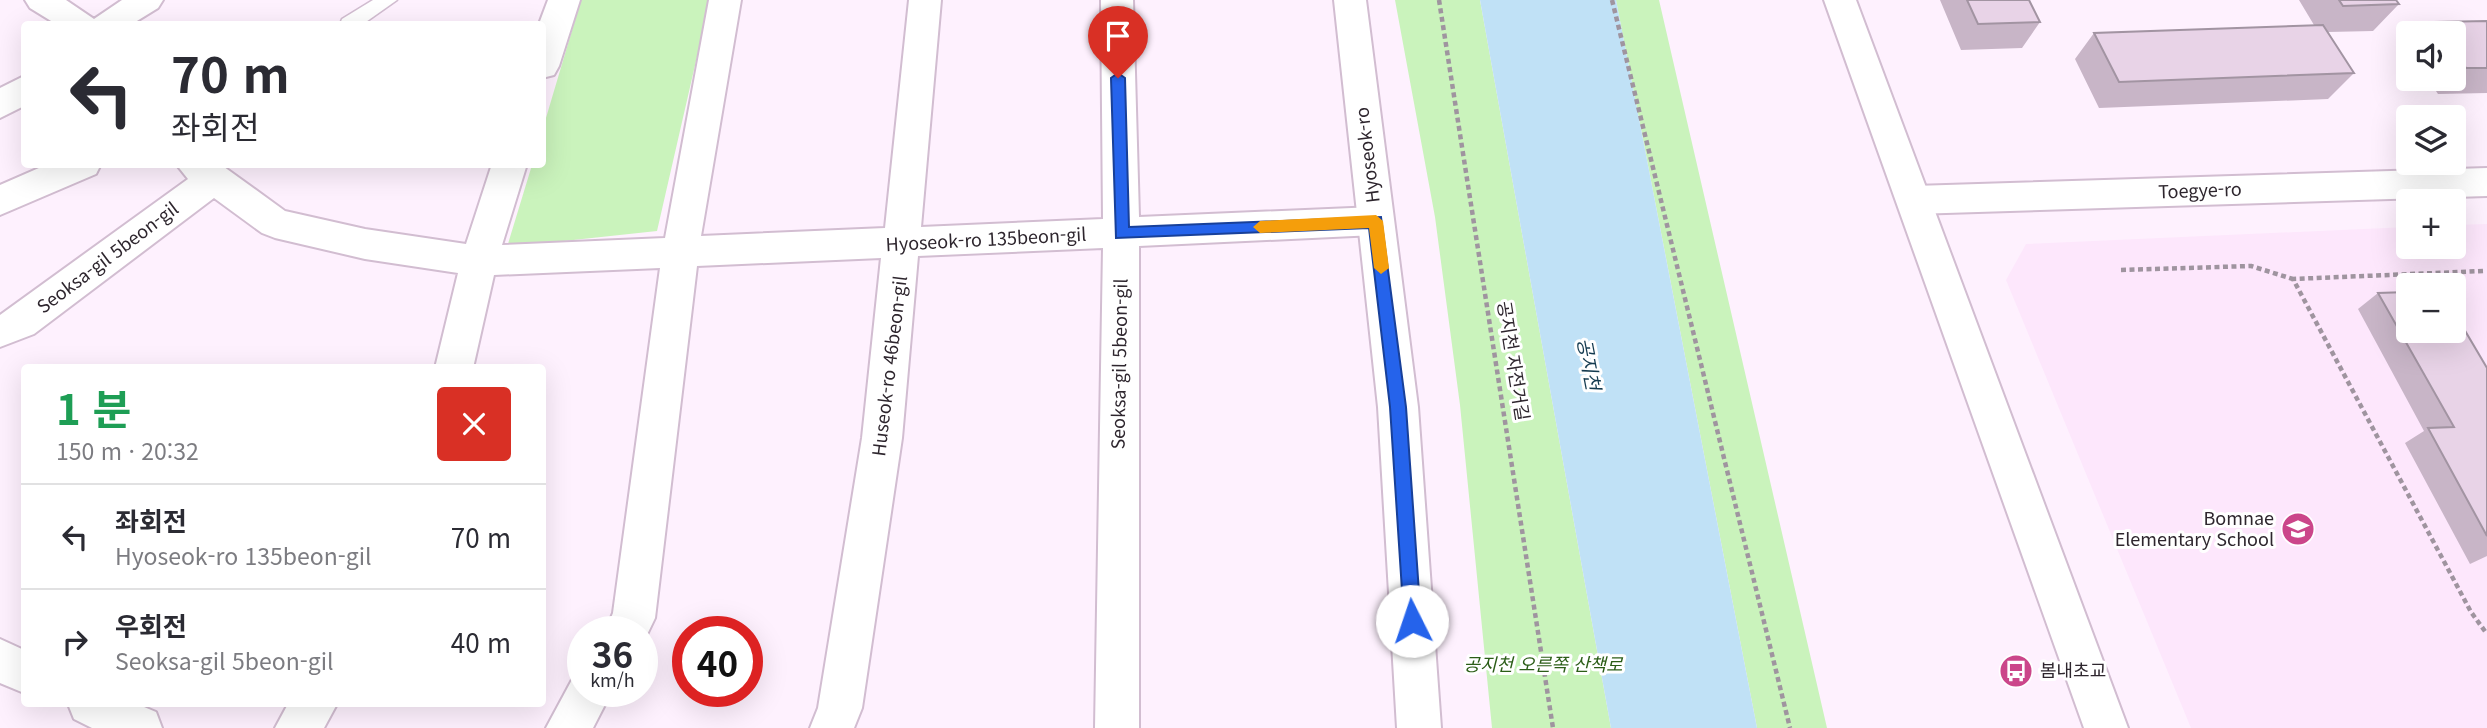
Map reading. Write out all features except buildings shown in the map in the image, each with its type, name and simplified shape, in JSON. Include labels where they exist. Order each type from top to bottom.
[{"type":"street","points":[[41,0],[76,21]]},
{"type":"street","points":[[113,21],[148,0]]},
{"type":"street","points":[[546,54],[564,0]]},
{"type":"street","points":[[634,616],[680,253],[725,0]]},
{"type":"street","name":"Huseok-ro 46beon-gil","points":[[832,728],[840,708],[882,438],[904,243],[925,0]]},
{"type":"street","name":"Seoksa-gil 5beon-gil","points":[[1117,0],[1121,233],[1117,728]]},
{"type":"street","name":"Hyoseok-ro","points":[[1350,0],[1398,407],[1419,728]]},
{"type":"street","points":[[1840,0],[2106,728]]},
{"type":"street","points":[[0,105],[21,91]]},
{"type":"street","points":[[0,201],[75,168]]},
{"type":"street","points":[[455,364],[479,261],[509,168]]},
{"type":"street","name":"Hyoseok-ro 135beon-gil","points":[[204,172],[275,223],[365,244],[479,261],[1376,221]]},
{"type":"street","name":"Seoksa-gil 5beon-gil","points":[[0,331],[21,323],[204,172]]},
{"type":"street","name":"Toegye-ro","points":[[1914,200],[2487,183]]},
{"type":"street","points":[[0,660],[21,670]]},
{"type":"street","points":[[96,707],[140,728]]},
{"type":"street","points":[[297,728],[312,707]]},
{"type":"street","points":[[568,728],[580,707]]},
{"type":"lane","points":[[354,21],[387,0]]},
{"type":"path","name":"공지천 자전거길","points":[[1439,0],[1486,281],[1553,728]]},
{"type":"path","points":[[1612,0],[1790,728]]},
{"type":"path","points":[[2121,270],[2251,266],[2293,279],[2483,271]]},
{"type":"path","points":[[2293,279],[2471,612],[2487,634]]},
{"type":"shaded area","name":"Bomnae Elementary School","points":[[2487,224],[2487,728],[2191,728],[2006,280],[2026,244],[2396,228],[2396,259],[2466,259],[2466,225]]},
{"type":"green space","points":[[581,0],[710,0],[657,231],[507,247],[531,168],[546,168],[546,118]]},
{"type":"green space","name":"공지천 오른쪽 산책로","points":[[1395,0],[1480,0],[1611,728],[1492,728],[1460,405],[1435,217]]},
{"type":"green space","points":[[1616,0],[1659,0],[1827,728],[1757,728]]},
{"type":"water","name":"공지천","points":[[1480,0],[1616,0],[1757,728],[1611,728]]},
{"type":"slow traffic","points":[[1260,227],[1376,221],[1381,268]]},
{"type":"place","name":"Bomnae Elementary School","points":[[2298,529]]},
{"type":"place","name":"봄내초교","points":[[2016,671]]},
{"type":"route","points":[[1118,78],[1121,233],[1376,221],[1398,407],[1412,621]]}]
